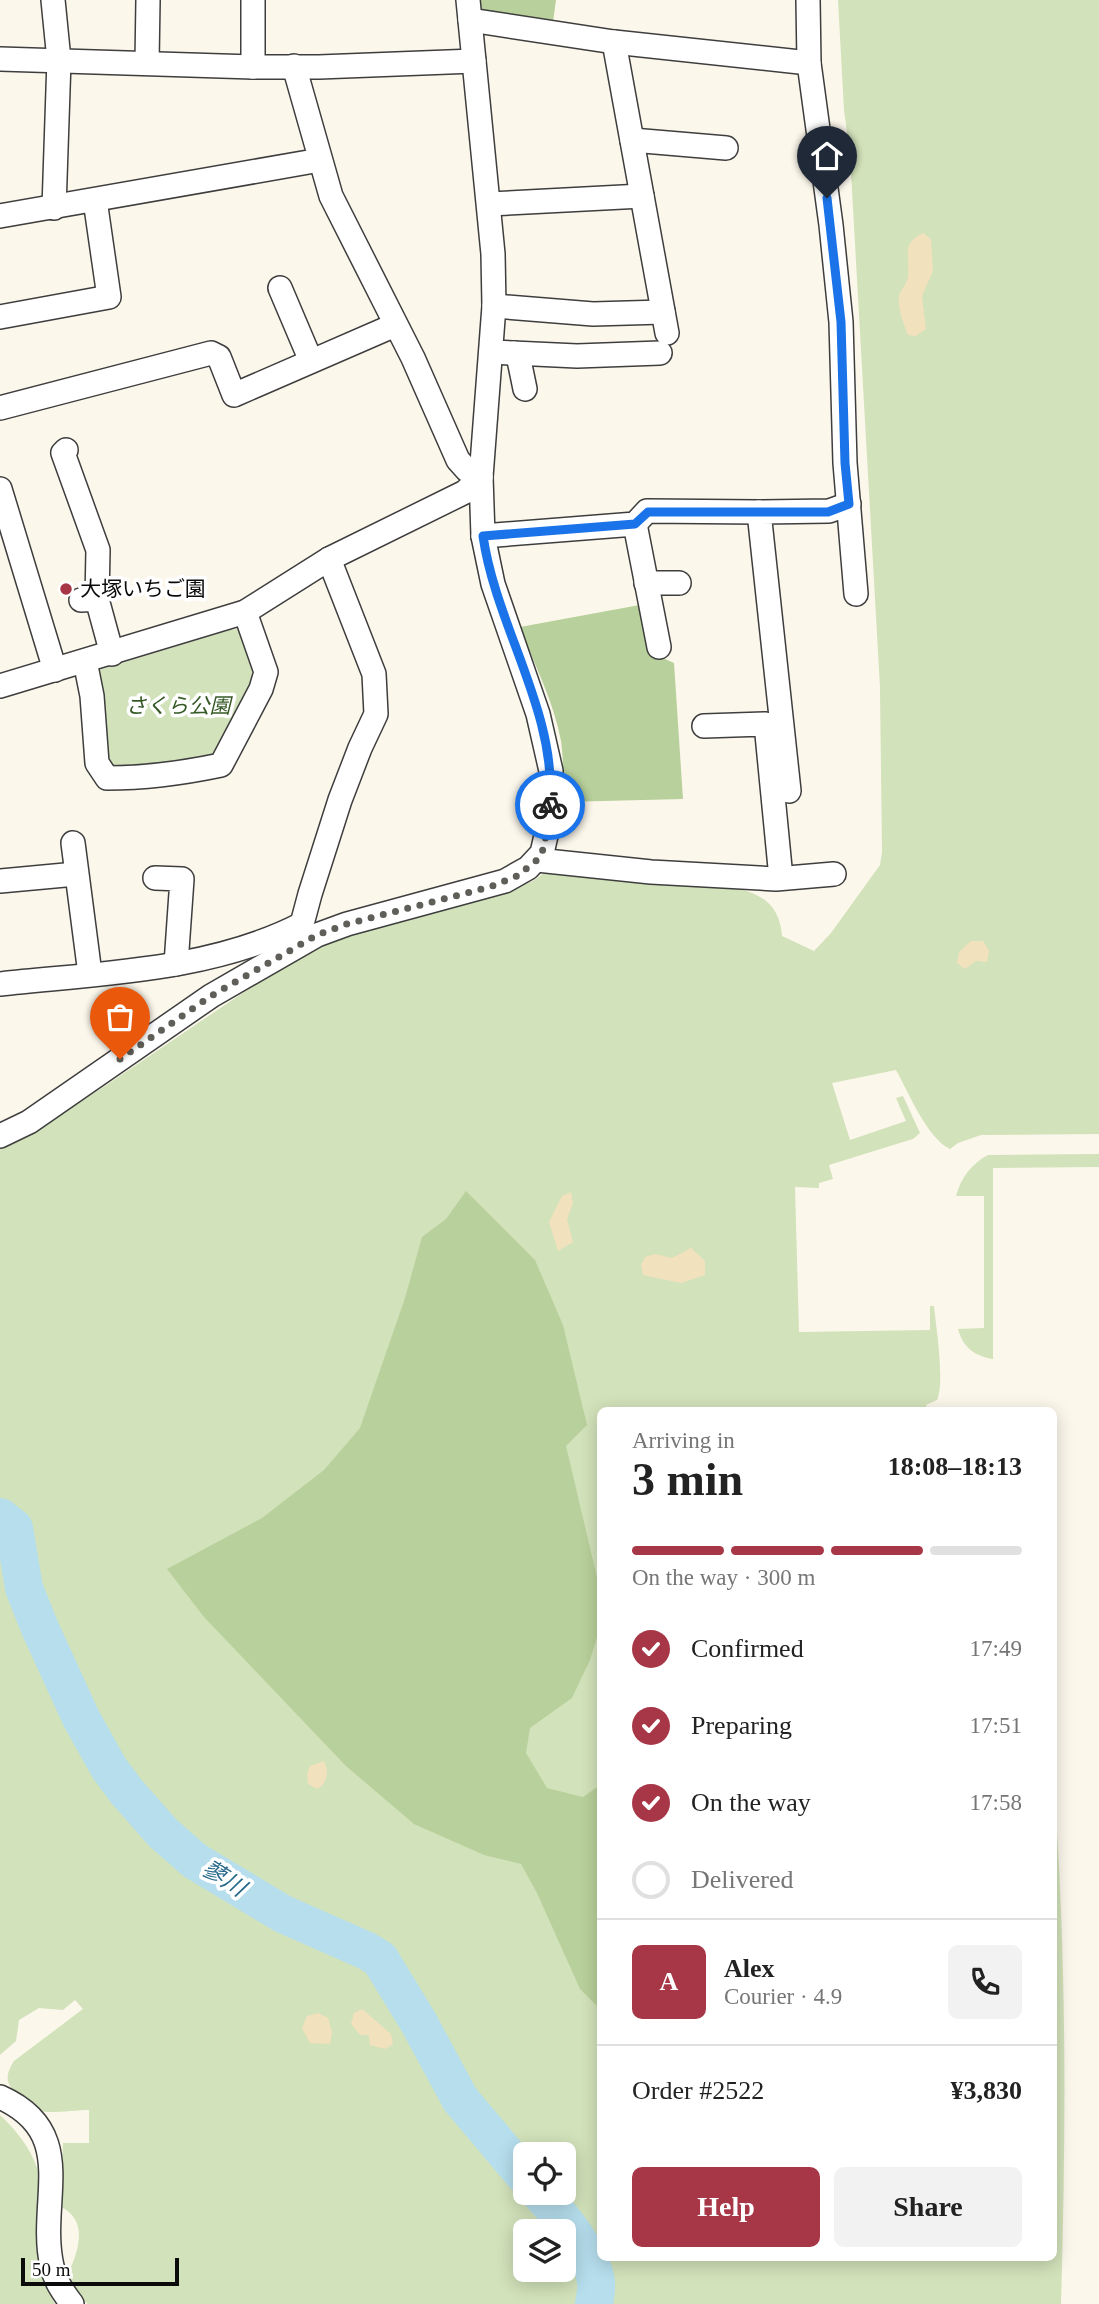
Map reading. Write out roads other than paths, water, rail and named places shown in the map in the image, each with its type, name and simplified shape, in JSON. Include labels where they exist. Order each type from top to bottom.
[{"type":"street","points":[[53,0],[59,61],[54,208]]},
{"type":"street","points":[[147,62],[148,0]]},
{"type":"street","points":[[253,0],[253,67]]},
{"type":"street","points":[[808,0],[809,63],[841,322],[845,463],[856,594]]},
{"type":"street","points":[[0,1136],[29,1122],[211,996],[317,935],[351,923],[505,881],[517,876],[537,860],[545,844],[551,796],[549,757],[538,714],[493,584],[483,536],[481,477],[503,352],[494,306],[489,204],[469,10],[614,42],[809,63]]},
{"type":"street","points":[[614,42],[663,333]]},
{"type":"street","points":[[0,59],[253,67],[474,61]]},
{"type":"street","points":[[294,66],[331,196],[427,388],[458,460],[467,470],[481,477]]},
{"type":"street","points":[[632,140],[726,148]]},
{"type":"street","points":[[0,216],[320,160]]},
{"type":"street","points":[[489,204],[642,196]]},
{"type":"street","points":[[0,317],[109,297],[94,201]]},
{"type":"street","points":[[280,288],[311,361]]},
{"type":"street","points":[[494,306],[593,314],[663,333]]},
{"type":"street","points":[[0,408],[211,353],[219,357],[234,395],[395,325]]},
{"type":"street","points":[[503,352],[577,356],[663,333]]},
{"type":"street","points":[[503,352],[519,360],[525,389]]},
{"type":"street","points":[[66,450],[63,453],[98,550],[89,600],[112,653]]},
{"type":"street","points":[[0,686],[245,612],[329,559],[465,492],[481,477]]},
{"type":"street","points":[[0,489],[55,670]]},
{"type":"street","points":[[483,536],[635,524],[648,512],[828,512],[849,504]]},
{"type":"street","points":[[760,512],[789,791]]},
{"type":"street","points":[[635,524],[659,647]]},
{"type":"street","points":[[291,949],[302,924],[340,800],[376,714],[374,674],[329,559]]},
{"type":"street","points":[[646,583],[680,583]]},
{"type":"street","points":[[85,661],[92,696],[97,764],[107,779],[138,778],[220,765],[261,690],[266,672],[245,612]]},
{"type":"street","points":[[704,726],[766,724],[780,878]]},
{"type":"street","points":[[73,843],[90,974]]},
{"type":"street","points":[[537,860],[652,872],[780,878],[834,874]]},
{"type":"street","points":[[0,881],[76,874]]},
{"type":"street","points":[[155,878],[182,879],[176,964]]},
{"type":"street","points":[[0,984],[176,964],[235,952],[302,924]]},
{"type":"street","points":[[0,2097],[13,2103],[45,2136],[51,2159],[49,2245],[52,2267],[61,2290],[72,2304]]},
{"type":"waterway","name":"蓼川","points":[[0,1517],[14,1528],[24,1588],[81,1718],[109,1768],[126,1791],[163,1833],[195,1861],[283,1914],[380,1959],[419,2023],[460,2099],[513,2162]]},
{"type":"waterway","name":"蓼川","points":[[550,2205],[582,2246],[593,2270],[596,2282],[594,2304]]},
{"type":"place","name":"大塚いちご園","points":[[66,589]]},
{"type":"park label","name":"さくら公園","points":[[178,706]]}]
